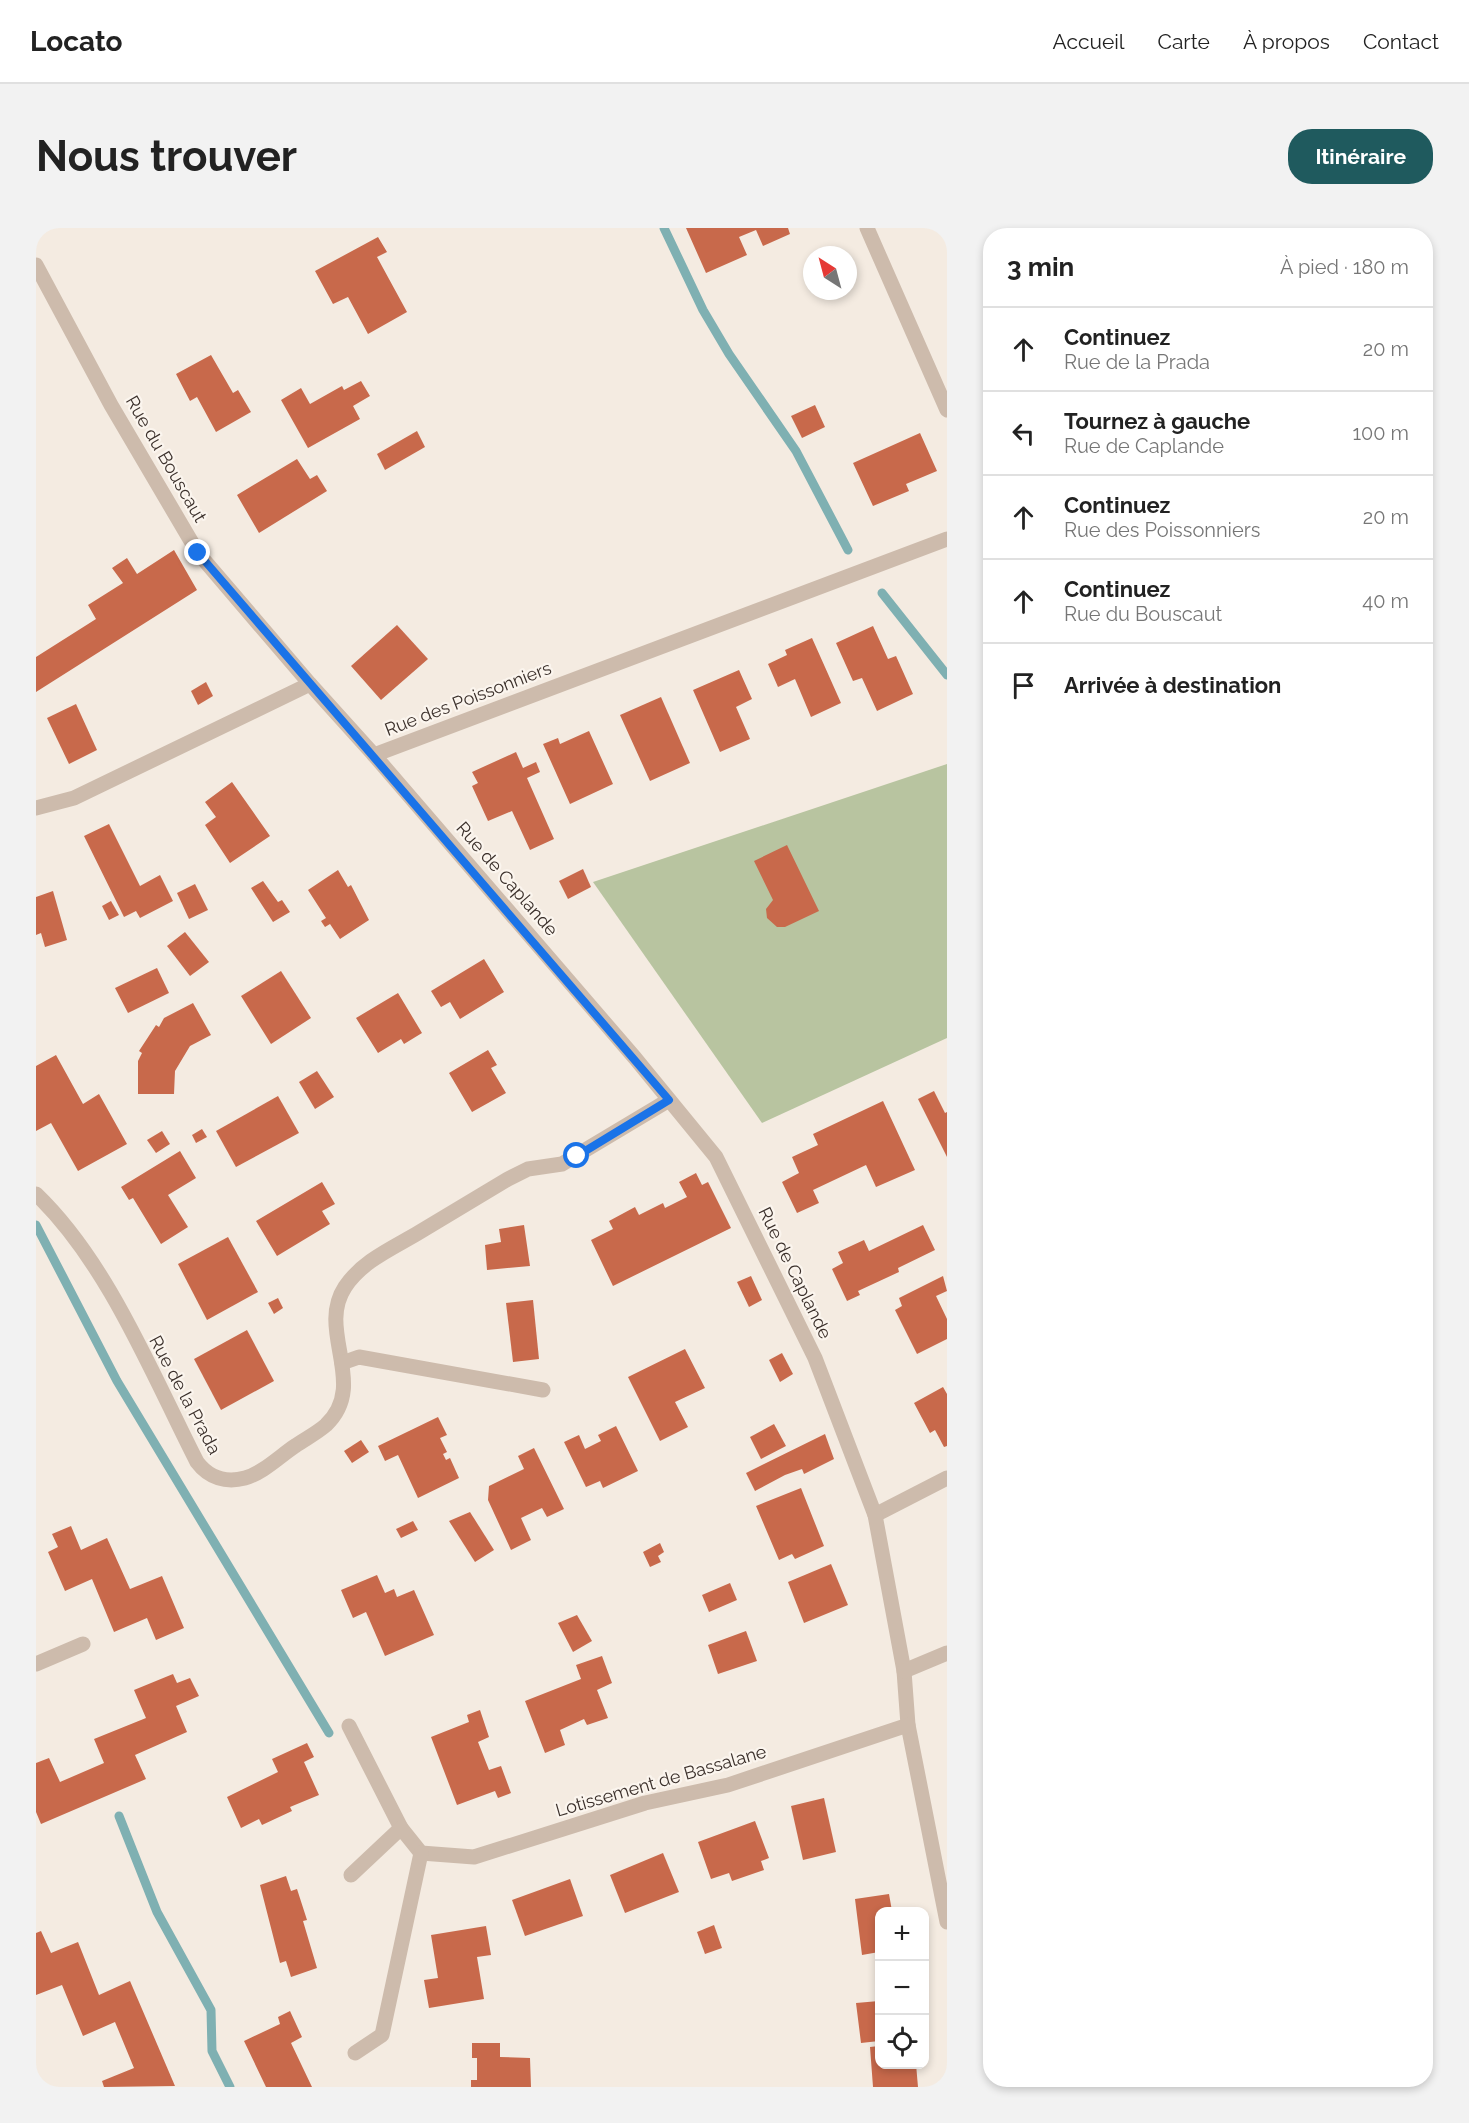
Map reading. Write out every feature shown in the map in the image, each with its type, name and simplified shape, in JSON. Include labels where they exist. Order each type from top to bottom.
[{"type":"street","points":[[867,228],[947,410]]},
{"type":"street","name":"Rue du Bouscaut","points":[[36,265],[111,405],[198,553],[310,684]]},
{"type":"street","name":"Rue des Poissonniers","points":[[310,684],[374,755],[947,539]]},
{"type":"street","points":[[36,808],[74,798],[310,684]]},
{"type":"street","name":"Rue de Caplande","points":[[374,755],[669,1100],[716,1157],[722,1168],[815,1358],[874,1515],[904,1671],[908,1725],[947,1922]]},
{"type":"street","name":"Rue de la Prada","points":[[37,1195],[67,1226],[102,1277],[197,1462],[204,1471],[214,1477],[236,1479],[247,1477],[326,1425],[335,1413],[341,1398],[345,1372],[335,1327],[336,1304],[344,1287],[368,1263],[508,1179],[528,1169],[562,1164],[669,1100]]},
{"type":"street","points":[[342,1363],[359,1357],[543,1390]]},
{"type":"street","points":[[874,1515],[947,1478]]},
{"type":"street","points":[[36,1664],[83,1644]]},
{"type":"street","points":[[904,1671],[947,1653]]},
{"type":"street","name":"Lotissement de Bassalane","points":[[421,1853],[474,1857],[645,1803],[728,1785],[908,1725]]},
{"type":"street","points":[[349,1726],[401,1828],[421,1853],[382,2035],[355,2053]]},
{"type":"street","points":[[351,1875],[401,1828]]},
{"type":"green space","points":[[947,764],[947,1038],[762,1123],[593,882]]},
{"type":"building","points":[[686,228],[788,228],[790,234],[763,246],[756,230],[739,237],[747,255],[706,273]]},
{"type":"building","points":[[378,237],[387,252],[377,257],[407,312],[368,334],[348,297],[333,304],[315,271]]},
{"type":"building","points":[[211,355],[233,393],[238,390],[251,412],[216,432],[197,397],[190,401],[176,374]]},
{"type":"building","points":[[361,381],[370,396],[353,406],[360,419],[308,448],[281,400],[301,388],[310,404],[342,386],[344,390]]},
{"type":"building","points":[[815,405],[825,427],[802,438],[791,416]]},
{"type":"building","points":[[417,431],[425,447],[385,470],[377,454]]},
{"type":"building","points":[[920,433],[937,471],[906,484],[909,491],[873,506],[853,463]]},
{"type":"building","points":[[297,459],[310,479],[317,475],[327,491],[259,533],[237,495]]},
{"type":"building","points":[[174,550],[197,590],[36,692],[36,657],[96,619],[88,605],[123,583],[112,568],[127,558],[137,574]]},
{"type":"building","points":[[397,625],[428,659],[381,700],[351,666]]},
{"type":"building","points":[[873,626],[888,659],[896,656],[913,694],[877,711],[862,678],[853,681],[836,643]]},
{"type":"building","points":[[812,638],[841,703],[811,717],[795,679],[778,687],[768,664],[787,655],[785,650]]},
{"type":"building","points":[[739,670],[752,699],[736,707],[750,739],[720,752],[693,690]]},
{"type":"building","points":[[206,682],[213,696],[198,705],[191,691]]},
{"type":"building","points":[[661,697],[690,763],[650,781],[620,715]]},
{"type":"building","points":[[76,704],[97,750],[69,764],[47,718]]},
{"type":"building","points":[[589,731],[613,784],[570,804],[543,744],[558,738],[560,744]]},
{"type":"building","points":[[516,752],[523,768],[536,762],[540,772],[527,778],[554,839],[530,850],[512,811],[488,821],[472,786],[478,783],[472,772]]},
{"type":"building","points":[[232,782],[270,836],[230,863],[205,825],[216,817],[205,802]]},
{"type":"building","points":[[109,824],[140,886],[160,875],[173,901],[140,918],[136,911],[124,917],[84,836]]},
{"type":"building","points":[[787,845],[819,911],[785,927],[777,927],[767,918],[766,909],[773,900],[754,861]]},
{"type":"building","points":[[583,869],[591,887],[568,899],[559,881]]},
{"type":"building","points":[[338,870],[348,887],[351,885],[369,920],[340,939],[330,924],[325,927],[321,921],[326,918],[308,890]]},
{"type":"building","points":[[263,881],[278,902],[282,900],[290,912],[273,922],[251,888]]},
{"type":"building","points":[[195,884],[208,910],[189,919],[177,893]]},
{"type":"building","points":[[53,891],[67,940],[45,947],[41,933],[36,935],[36,897]]},
{"type":"building","points":[[111,901],[119,915],[109,920],[102,906]]},
{"type":"building","points":[[185,932],[209,962],[190,976],[167,946]]},
{"type":"building","points":[[484,959],[504,992],[460,1019],[450,1002],[441,1007],[431,991]]},
{"type":"building","points":[[157,968],[169,993],[128,1013],[115,988]]},
{"type":"building","points":[[281,971],[311,1018],[271,1044],[241,996]]},
{"type":"building","points":[[398,993],[422,1033],[404,1044],[401,1039],[378,1053],[356,1018]]},
{"type":"building","points":[[193,1003],[211,1035],[190,1046],[175,1071],[174,1094],[138,1094],[138,1061],[142,1053],[139,1051],[156,1025],[159,1027],[164,1018]]},
{"type":"building","points":[[488,1050],[497,1065],[491,1068],[506,1093],[472,1112],[449,1073]]},
{"type":"building","points":[[56,1055],[83,1104],[99,1094],[127,1144],[78,1171],[51,1123],[36,1131],[36,1066]]},
{"type":"building","points":[[317,1071],[334,1097],[315,1109],[299,1082]]},
{"type":"building","points":[[934,1091],[945,1113],[947,1112],[947,1157],[918,1099]]},
{"type":"building","points":[[278,1096],[299,1133],[236,1167],[216,1131]]},
{"type":"building","points":[[883,1101],[915,1170],[876,1187],[866,1165],[813,1190],[819,1203],[797,1213],[782,1182],[799,1173],[792,1157],[818,1145],[813,1134]]},
{"type":"building","points":[[202,1129],[207,1137],[196,1143],[192,1135]]},
{"type":"building","points":[[162,1131],[170,1144],[156,1153],[147,1140]]},
{"type":"building","points":[[180,1151],[196,1178],[168,1195],[188,1227],[161,1244],[133,1198],[129,1200],[121,1187]]},
{"type":"building","points":[[696,1173],[702,1185],[708,1182],[731,1228],[613,1286],[591,1240],[613,1229],[609,1221],[635,1207],[639,1215],[663,1203],[665,1208],[687,1197],[679,1182]]},
{"type":"building","points":[[322,1182],[335,1204],[322,1211],[330,1224],[277,1256],[256,1221]]},
{"type":"building","points":[[524,1225],[530,1266],[487,1270],[485,1245],[501,1242],[499,1229]]},
{"type":"building","points":[[923,1225],[935,1250],[898,1268],[899,1272],[858,1291],[860,1295],[847,1301],[832,1269],[843,1263],[838,1252],[864,1240],[869,1251]]},
{"type":"building","points":[[228,1237],[258,1292],[207,1320],[178,1264]]},
{"type":"building","points":[[751,1276],[762,1300],[749,1307],[737,1282]]},
{"type":"building","points":[[943,1276],[947,1291],[936,1296],[947,1319],[947,1339],[917,1354],[895,1310],[902,1306],[899,1298]]},
{"type":"building","points":[[278,1298],[283,1308],[274,1314],[268,1303]]},
{"type":"building","points":[[533,1300],[539,1359],[513,1362],[506,1303]]},
{"type":"building","points":[[247,1330],[274,1381],[221,1410],[194,1359]]},
{"type":"building","points":[[685,1349],[705,1388],[675,1402],[688,1427],[660,1441],[628,1377]]},
{"type":"building","points":[[782,1353],[793,1374],[780,1382],[769,1360]]},
{"type":"building","points":[[943,1387],[947,1394],[947,1446],[944,1447],[935,1430],[930,1433],[914,1403]]},
{"type":"building","points":[[438,1417],[447,1435],[440,1438],[447,1452],[443,1454],[446,1460],[450,1458],[459,1478],[418,1498],[398,1455],[385,1461],[378,1446]]},
{"type":"building","points":[[774,1424],[786,1446],[761,1459],[750,1437]]},
{"type":"building","points":[[616,1426],[638,1471],[603,1488],[600,1481],[586,1487],[564,1442],[579,1435],[585,1449],[601,1441],[598,1435]]},
{"type":"building","points":[[825,1434],[834,1459],[804,1474],[802,1469],[785,1475],[755,1491],[746,1473]]},
{"type":"building","points":[[361,1440],[369,1452],[352,1463],[344,1451]]},
{"type":"building","points":[[534,1448],[564,1509],[547,1517],[542,1508],[521,1518],[531,1540],[511,1550],[488,1500],[489,1486],[524,1469],[518,1456]]},
{"type":"building","points":[[801,1488],[824,1546],[795,1559],[792,1554],[779,1560],[756,1506]]},
{"type":"building","points":[[470,1512],[494,1550],[475,1562],[449,1521]]},
{"type":"building","points":[[413,1521],[418,1530],[401,1538],[396,1529]]},
{"type":"building","points":[[71,1526],[81,1550],[107,1538],[130,1589],[162,1576],[184,1628],[156,1640],[147,1618],[114,1632],[92,1579],[65,1591],[48,1552],[58,1547],[52,1534]]},
{"type":"building","points":[[660,1543],[664,1552],[658,1556],[661,1562],[650,1567],[643,1552]]},
{"type":"building","points":[[831,1564],[848,1605],[804,1623],[788,1582]]},
{"type":"building","points":[[377,1575],[385,1593],[394,1589],[397,1597],[414,1590],[434,1635],[385,1656],[366,1612],[353,1618],[341,1590]]},
{"type":"building","points":[[730,1583],[737,1600],[709,1612],[702,1595]]},
{"type":"building","points":[[577,1615],[592,1641],[573,1652],[558,1623]]},
{"type":"building","points":[[746,1631],[757,1661],[718,1674],[708,1645]]},
{"type":"building","points":[[602,1656],[612,1683],[597,1690],[608,1718],[587,1725],[584,1719],[560,1730],[565,1745],[545,1753],[525,1701],[581,1679],[576,1665]]},
{"type":"building","points":[[173,1674],[177,1683],[190,1678],[199,1696],[176,1706],[187,1732],[135,1755],[146,1779],[41,1824],[36,1812],[36,1763],[49,1758],[60,1782],[104,1763],[94,1739],[146,1718],[134,1690]]},
{"type":"building","points":[[480,1710],[489,1737],[478,1742],[489,1770],[501,1766],[511,1793],[498,1798],[495,1791],[457,1805],[431,1737],[469,1722],[467,1715]]},
{"type":"building","points":[[307,1743],[314,1757],[304,1762],[319,1795],[290,1807],[292,1811],[262,1825],[259,1819],[241,1828],[227,1797],[278,1772],[272,1759]]},
{"type":"building","points":[[824,1798],[836,1852],[803,1860],[791,1806]]},
{"type":"building","points":[[755,1821],[769,1858],[761,1861],[764,1870],[732,1881],[729,1873],[711,1879],[698,1842]]},
{"type":"building","points":[[663,1853],[679,1892],[625,1913],[610,1875]]},
{"type":"building","points":[[286,1876],[291,1891],[297,1889],[307,1920],[303,1921],[317,1968],[291,1977],[286,1961],[280,1963],[260,1885]]},
{"type":"building","points":[[570,1879],[583,1916],[525,1936],[512,1900]]},
{"type":"building","points":[[889,1894],[891,1907],[875,1907],[875,1953],[862,1955],[855,1899]]},
{"type":"building","points":[[714,1925],[722,1948],[705,1954],[697,1932]]},
{"type":"building","points":[[486,1926],[491,1955],[477,1957],[484,1999],[429,2008],[424,1980],[438,1978],[431,1935]]},
{"type":"building","points":[[41,1931],[51,1953],[78,1942],[99,1995],[130,1981],[175,2086],[104,2087],[102,2081],[134,2068],[115,2022],[83,2036],[62,1985],[36,1995],[36,1933]]},
{"type":"building","points":[[875,2001],[875,2041],[861,2043],[856,2003]]},
{"type":"building","points":[[290,2011],[302,2037],[291,2043],[312,2087],[266,2087],[244,2041],[280,2024],[278,2017]]},
{"type":"building","points":[[472,2043],[500,2043],[500,2057],[530,2058],[531,2087],[471,2087],[471,2080],[477,2080],[477,2058],[472,2058]]},
{"type":"building","points":[[875,2046],[875,2069],[916,2069],[918,2087],[873,2087],[870,2047]]},
{"type":"waterway","points":[[664,228],[703,310],[729,354],[796,451],[848,550]]},
{"type":"waterway","points":[[882,593],[947,675]]},
{"type":"waterway","points":[[36,1225],[117,1381],[329,1733]]},
{"type":"waterway","points":[[119,1816],[157,1912],[211,2010],[212,2051],[230,2087]]},
{"type":"route","points":[[198,553],[669,1100],[577,1156]]}]
